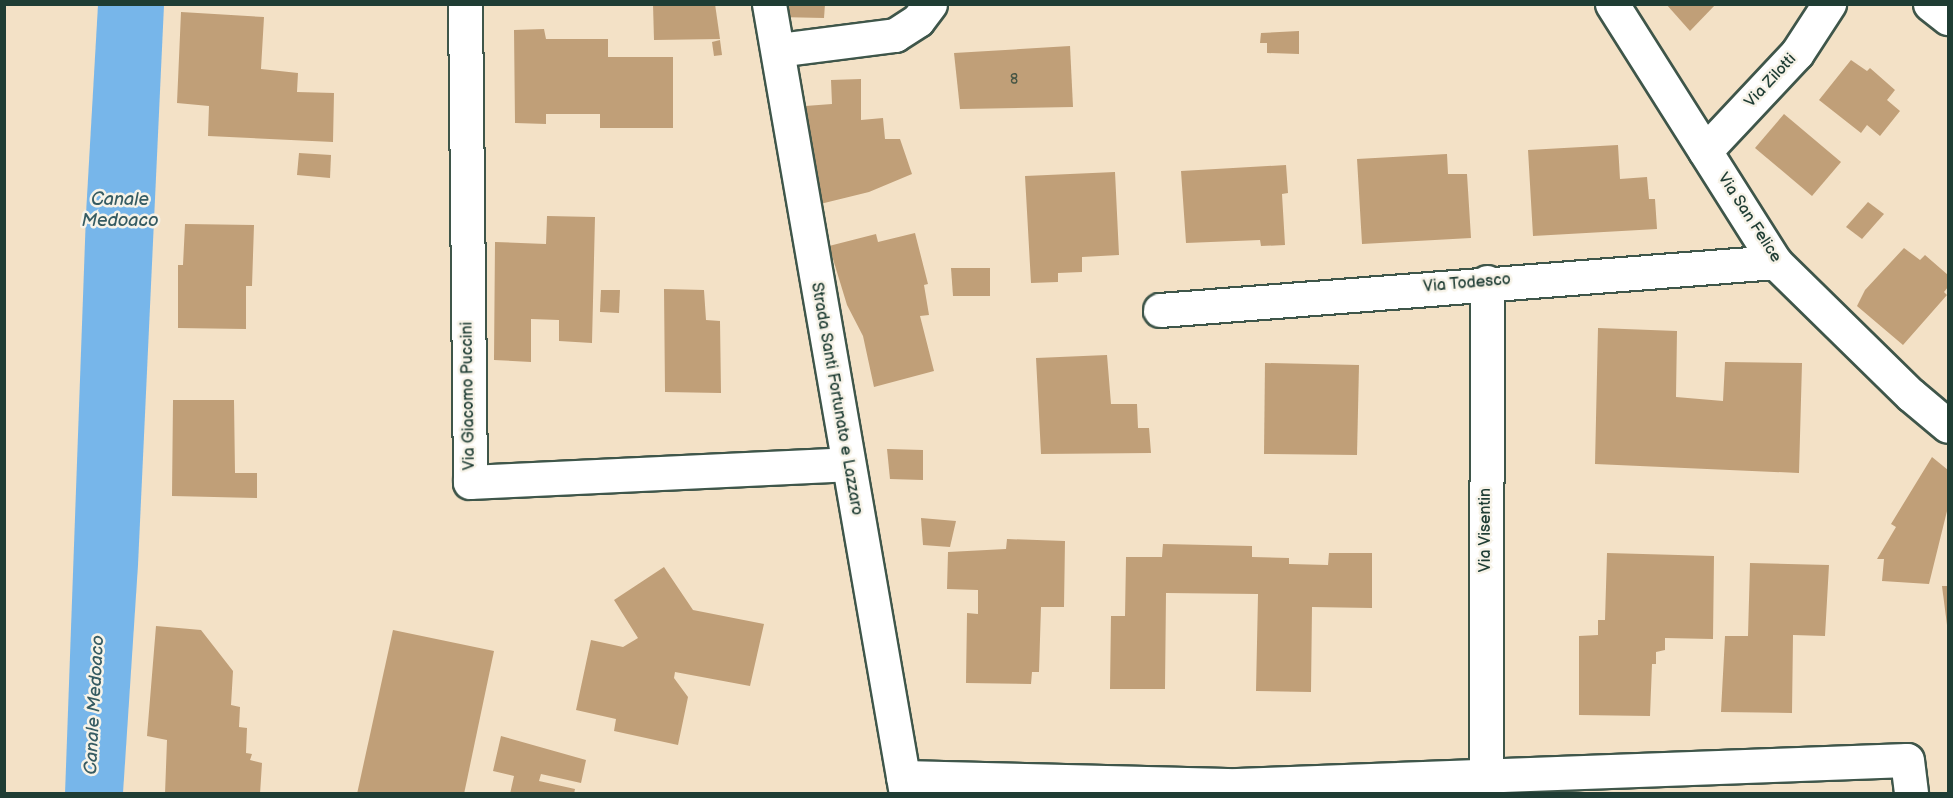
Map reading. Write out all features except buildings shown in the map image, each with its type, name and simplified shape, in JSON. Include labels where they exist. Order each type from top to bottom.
[{"type":"street","name":"Via Giacomo Puccini","points":[[465,4],[470,482],[847,464]]},
{"type":"street","name":"Strada Santi Fortunato e Lazzaro","points":[[769,4],[904,785]]},
{"type":"street","points":[[778,51],[895,35],[918,20],[930,4]]},
{"type":"street","name":"Via San Felice","points":[[1612,4],[1775,262],[1911,395],[1948,426]]},
{"type":"street","name":"Via Zilotti","points":[[1705,151],[1797,53],[1829,4]]},
{"type":"street","points":[[1930,4],[1948,18]]},
{"type":"street","name":"Via Todesco","points":[[1160,310],[1487,282],[1775,262]]},
{"type":"street","name":"Via Visentin","points":[[1486,778],[1487,282]]},
{"type":"street","points":[[904,785],[1238,785],[1486,778],[1907,760],[1911,794]]},
{"type":"water","name":"Canale Medoaco","points":[[98,5],[164,5],[138,565],[123,793],[65,794],[86,214]]}]
